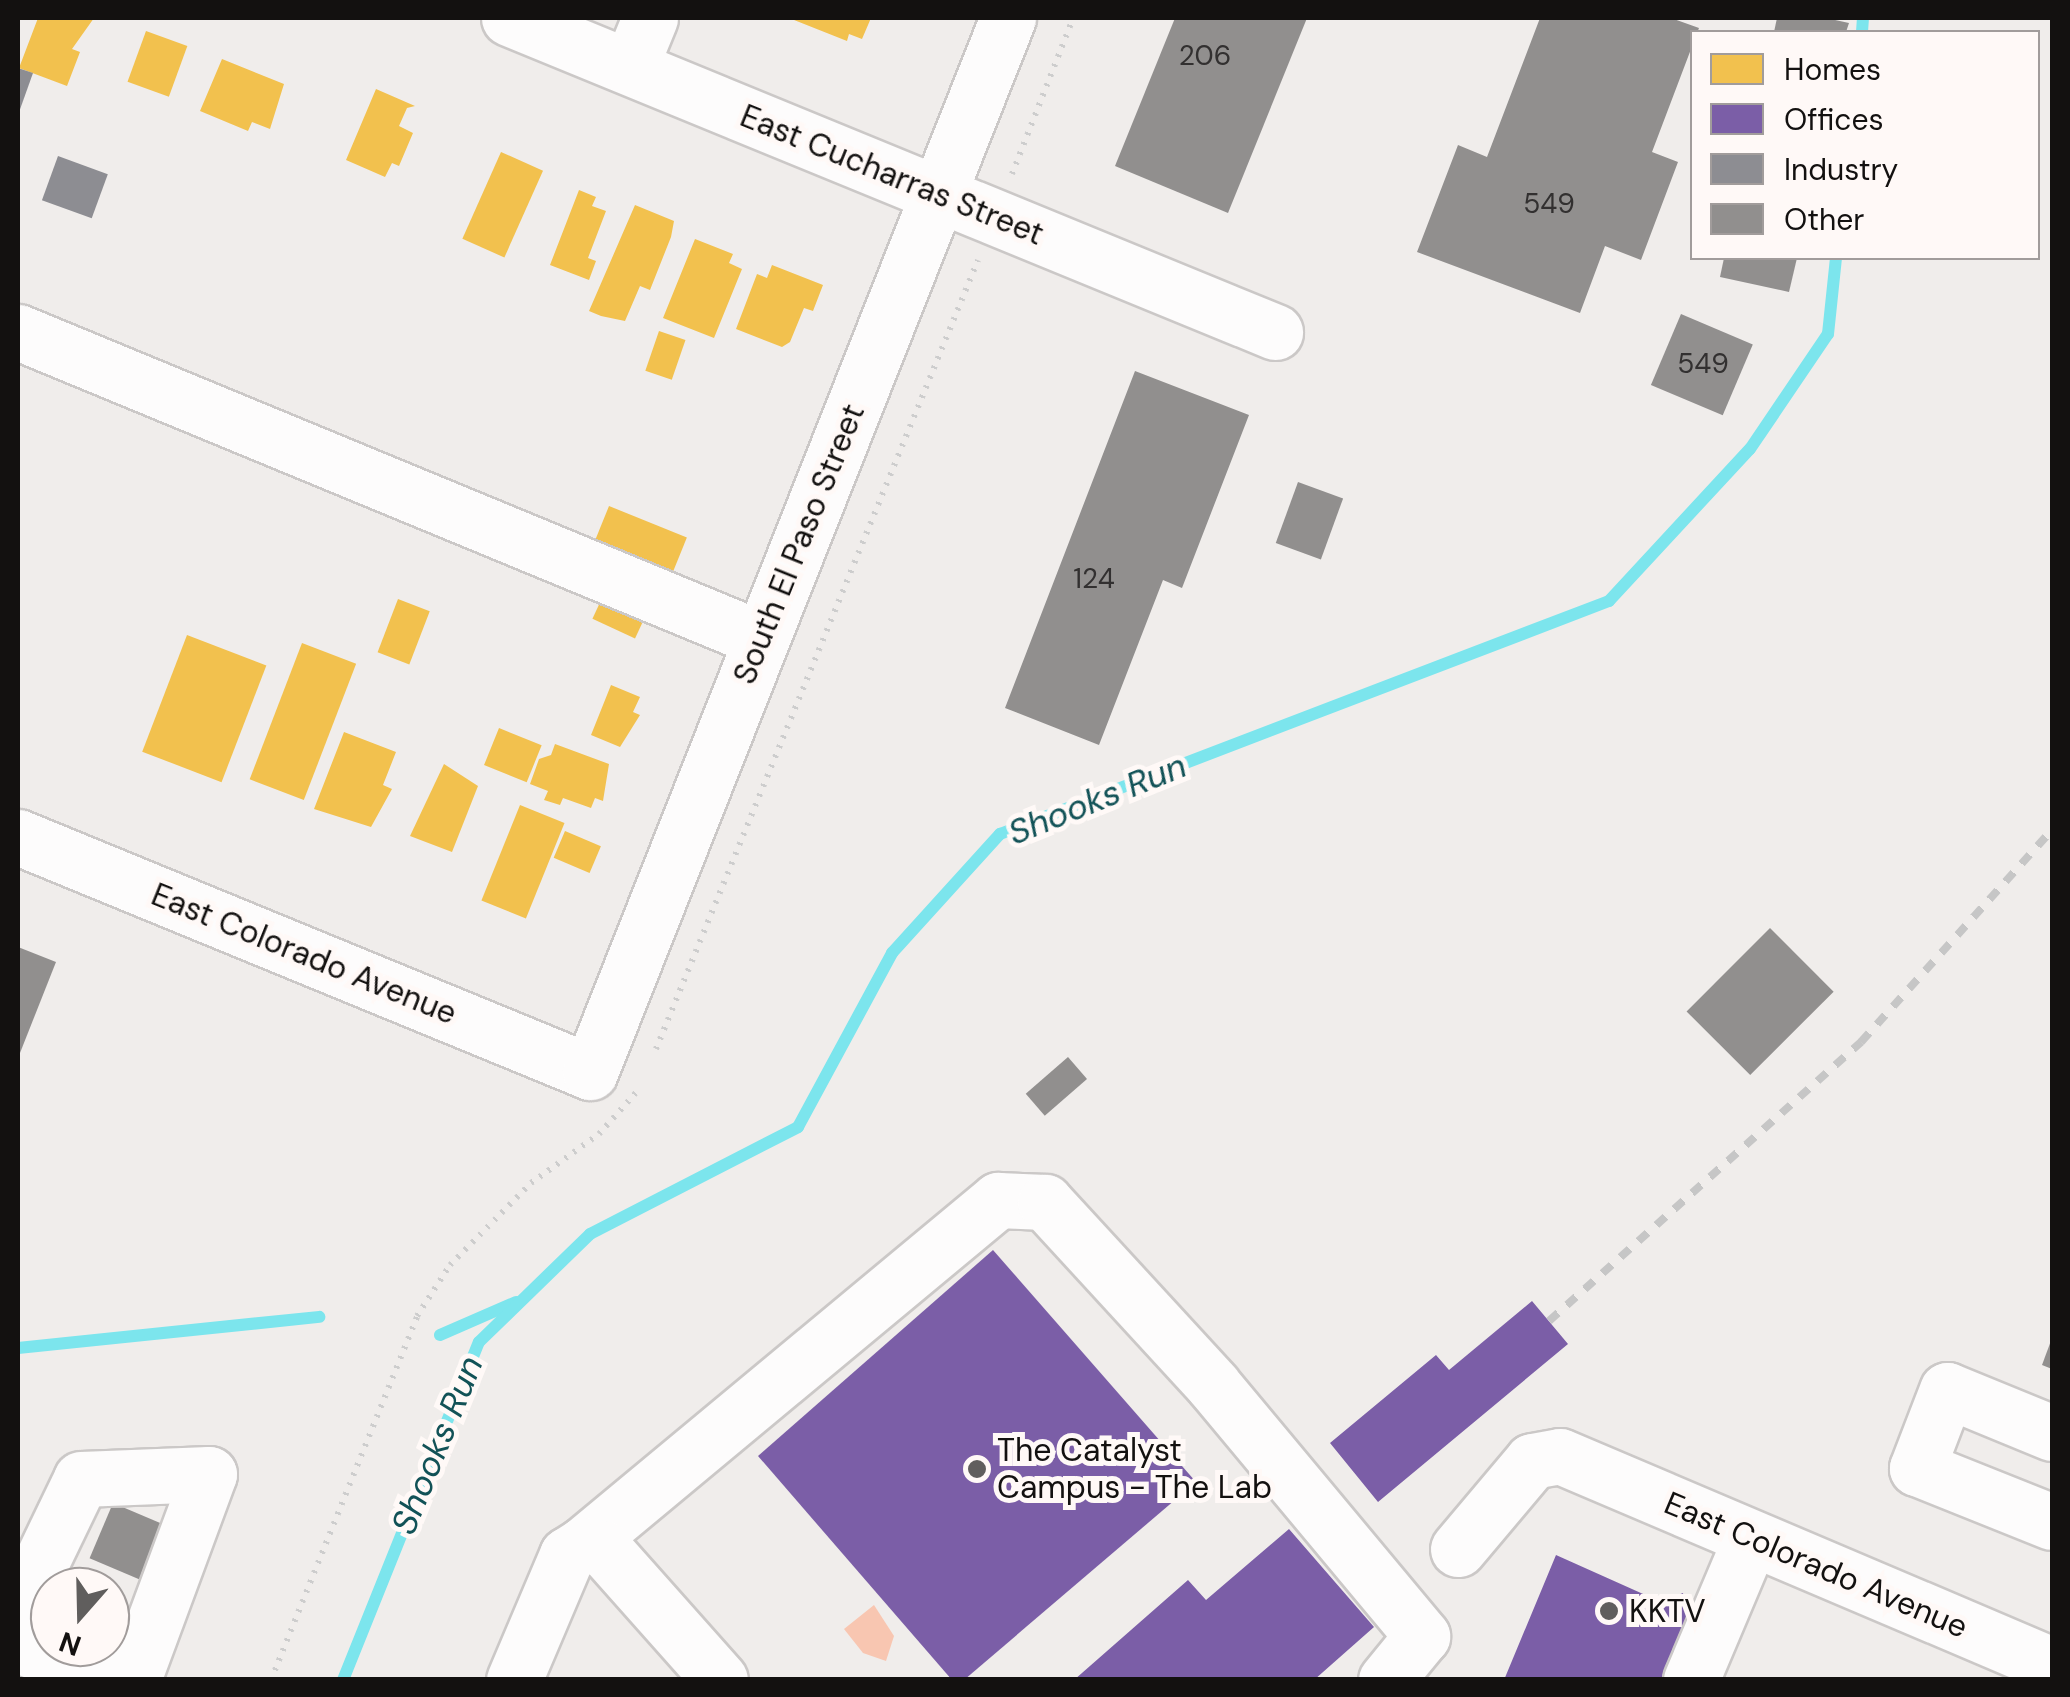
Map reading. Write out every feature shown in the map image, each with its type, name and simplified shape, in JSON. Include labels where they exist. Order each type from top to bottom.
[{"type":"street","name":"East Cucharras Street","points":[[509,18],[1275,332]]},
{"type":"street","points":[[630,67],[650,18]]},
{"type":"street","name":"South El Paso Street","points":[[590,1072],[1008,18]]},
{"type":"street","points":[[18,332],[761,639]]},
{"type":"street","name":"East Colorado Avenue","points":[[18,837],[590,1072]]},
{"type":"street","points":[[514,1680],[567,1555],[998,1200],[1045,1202],[1213,1386],[1422,1636],[1386,1680]]},
{"type":"street","points":[[2052,1433],[1947,1390],[1917,1468],[2052,1522]]},
{"type":"street","name":"East Colorado Avenue","points":[[1458,1549],[1532,1461],[1560,1456],[2042,1668]]},
{"type":"street","points":[[18,1610],[81,1479],[209,1474],[133,1680]]},
{"type":"street","points":[[1698,1677],[1750,1538]]},
{"type":"street","points":[[583,1544],[603,1548],[720,1680]]},
{"type":"street","points":[[18,1645],[108,1680]]},
{"type":"shaded area","points":[[874,1605],[894,1636],[886,1661],[863,1653],[844,1629]]},
{"type":"building: Homes","points":[[38,18],[94,18],[72,49],[80,52],[67,86],[19,68]]},
{"type":"building: Homes","points":[[789,18],[871,18],[862,39],[849,34],[847,41]]},
{"type":"building: Homes","points":[[146,31],[187,46],[169,97],[128,82]]},
{"type":"building: Homes","points":[[222,59],[284,84],[270,129],[252,122],[248,131],[200,111]]},
{"type":"building: Homes","points":[[376,89],[415,106],[407,108],[399,126],[413,133],[399,166],[392,163],[385,177],[346,160]]},
{"type":"building: Homes","points":[[501,152],[543,171],[504,257],[462,239]]},
{"type":"building: Homes","points":[[579,190],[596,197],[592,206],[606,211],[588,258],[596,261],[589,280],[550,265]]},
{"type":"building: Homes","points":[[635,205],[674,221],[650,290],[640,286],[625,321],[589,311]]},
{"type":"building: Homes","points":[[695,239],[733,254],[729,263],[742,269],[714,338],[663,318]]},
{"type":"building: Homes","points":[[772,265],[823,285],[813,311],[804,308],[790,342],[782,347],[736,329],[757,274],[767,278]]},
{"type":"building: Homes","points":[[659,331],[685,340],[672,380],[645,371]]},
{"type":"building: Homes","points":[[609,506],[687,537],[668,584],[590,552]]},
{"type":"building: Homes","points":[[603,596],[646,616],[635,639],[592,619]]},
{"type":"building: Homes","points":[[398,599],[430,611],[409,664],[378,652]]},
{"type":"building: Homes","points":[[187,635],[266,665],[222,782],[142,752]]},
{"type":"building: Homes","points":[[302,643],[356,664],[304,800],[250,779]]},
{"type":"building: Homes","points":[[611,685],[640,697],[633,712],[640,715],[620,747],[591,735]]},
{"type":"building: Homes","points":[[499,728],[542,745],[527,782],[484,765]]},
{"type":"building: Homes","points":[[344,732],[396,752],[383,785],[392,789],[371,827],[314,809]]},
{"type":"building: Homes","points":[[555,744],[609,764],[603,801],[595,798],[591,808],[563,798],[560,805],[544,800],[548,791],[530,784],[539,759],[551,755]]},
{"type":"building: Homes","points":[[444,764],[478,786],[452,852],[410,836]]},
{"type":"building: Homes","points":[[520,805],[565,823],[526,918],[481,900]]},
{"type":"building: Homes","points":[[565,831],[601,846],[590,873],[554,858]]},
{"type":"building: Offices","name":"The Catalyst Campus - The Lab","points":[[993,1250],[1196,1482],[964,1680],[952,1680],[758,1456]]},
{"type":"building: Offices","points":[[1532,1301],[1568,1344],[1378,1502],[1330,1443],[1436,1355],[1449,1370]]},
{"type":"building: Offices","points":[[1289,1529],[1374,1627],[1314,1680],[1074,1680],[1188,1580],[1206,1600]]},
{"type":"building: Offices","name":"KKTV","points":[[1556,1555],[1661,1602],[1683,1593],[1687,1619],[1674,1680],[1504,1680]]},
{"type":"building: Industry","points":[[18,68],[33,73],[18,115]]},
{"type":"building: Industry","points":[[58,156],[108,174],[92,218],[42,200]]},
{"type":"building: Other","points":[[1175,18],[1307,18],[1228,213],[1115,166]]},
{"type":"building: Other","points":[[1540,18],[1671,18],[1699,28],[1690,30],[1690,52],[1652,152],[1678,162],[1641,260],[1605,246],[1580,313],[1417,252],[1458,145],[1487,157]]},
{"type":"building: Other","points":[[1777,18],[1826,18],[1849,23],[1847,30],[1774,30]]},
{"type":"building: Other","points":[[1724,260],[1797,260],[1789,292],[1720,277]]},
{"type":"building: Other","points":[[1681,314],[1753,344],[1723,415],[1651,385]]},
{"type":"building: Other","points":[[1135,371],[1249,415],[1182,588],[1163,580],[1099,745],[1005,708]]},
{"type":"building: Other","points":[[1298,482],[1343,498],[1321,559],[1276,543]]},
{"type":"building: Other","points":[[1770,928],[1834,992],[1750,1075],[1687,1011]]},
{"type":"building: Other","points":[[18,947],[56,962],[18,1058]]},
{"type":"building: Other","points":[[1068,1057],[1087,1079],[1045,1116],[1026,1094]]},
{"type":"building: Other","points":[[2052,1338],[2052,1369],[2042,1365]]},
{"type":"building: Other","points":[[113,1503],[165,1525],[142,1581],[130,1575],[130,1567],[110,1567],[90,1558]]},
{"type":"waterway","name":"Shooks Run","points":[[1862,30],[1863,18]]},
{"type":"waterway","name":"Shooks Run","points":[[343,1680],[479,1342],[590,1234],[798,1127],[892,953],[1000,834],[1609,601],[1750,449],[1828,334],[1836,260]]},
{"type":"waterway","points":[[440,1335],[516,1302]]},
{"type":"waterway","points":[[18,1348],[319,1317]]},
{"type":"railway","points":[[1549,1321],[1861,1042],[2052,830]]},
{"type":"place","name":"The Catalyst Campus - The Lab","points":[[977,1469]]},
{"type":"place","name":"KKTV","points":[[1609,1611]]}]
